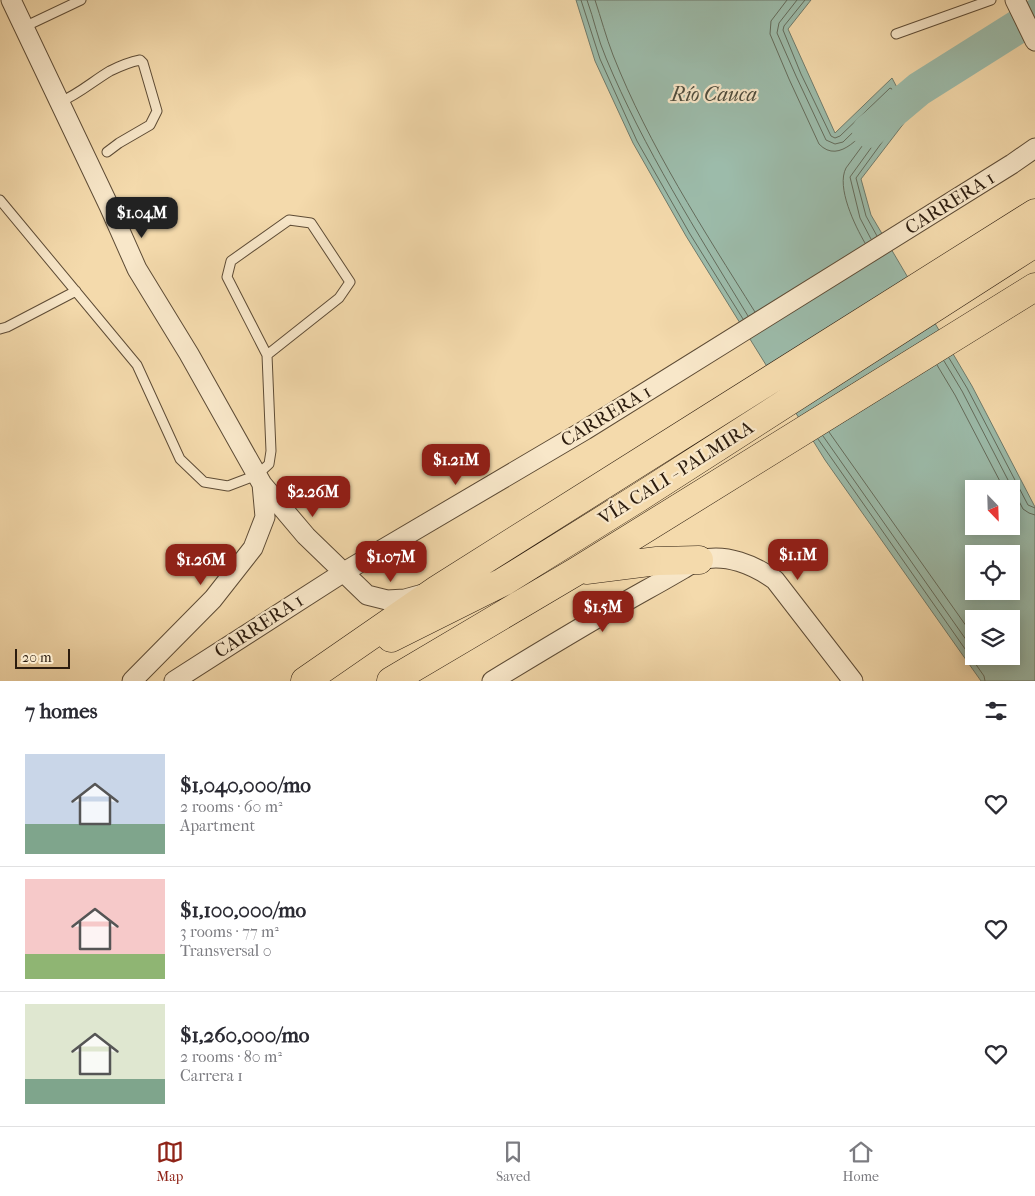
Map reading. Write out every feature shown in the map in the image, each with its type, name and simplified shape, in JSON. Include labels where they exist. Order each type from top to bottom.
[{"type":"highway","points":[[305,681],[438,590],[1035,213]]},
{"type":"highway","name":"VÍA CALI - PALMIRA","points":[[305,681],[503,582],[638,498],[1035,243]]},
{"type":"highway","name":"VÍA CALI - PALMIRA","points":[[391,681],[577,571],[1035,287]]},
{"type":"highway","points":[[577,571],[657,561],[699,560]]},
{"type":"street","points":[[11,0],[142,277],[189,354],[260,480],[306,536],[367,595],[387,600],[404,599],[438,590]]},
{"type":"street","points":[[1015,0],[1035,41]]},
{"type":"street","name":"CARRERA 1","points":[[174,681],[344,572],[585,430],[1035,148]]},
{"type":"street","points":[[132,681],[213,599],[253,548],[265,517],[260,480]]},
{"type":"street","points":[[492,681],[586,624],[699,560],[717,559],[736,561],[760,570],[775,580],[853,681]]},
{"type":"lane","points":[[24,27],[81,0]]},
{"type":"lane","points":[[896,34],[991,0]]},
{"type":"lane","points":[[60,102],[72,97],[110,71],[140,60],[143,63],[157,111],[150,125],[107,152]]},
{"type":"lane","points":[[0,200],[137,365],[180,459],[204,482],[228,486],[260,480],[269,464],[271,451],[267,355],[227,276],[231,261],[289,220],[311,223],[350,282],[340,298],[267,355]]},
{"type":"lane","points":[[0,329],[76,291]]},
{"type":"water","name":"Río Cauca","points":[[576,0],[811,0],[788,29],[835,133],[892,78],[911,114],[861,179],[871,215],[972,386],[1035,507],[1035,681],[981,681],[970,665],[1020,665],[1020,610],[965,610],[965,658],[825,460],[686,236],[633,143],[595,61]]},
{"type":"waterway","points":[[869,131],[919,89],[1035,16]]}]
